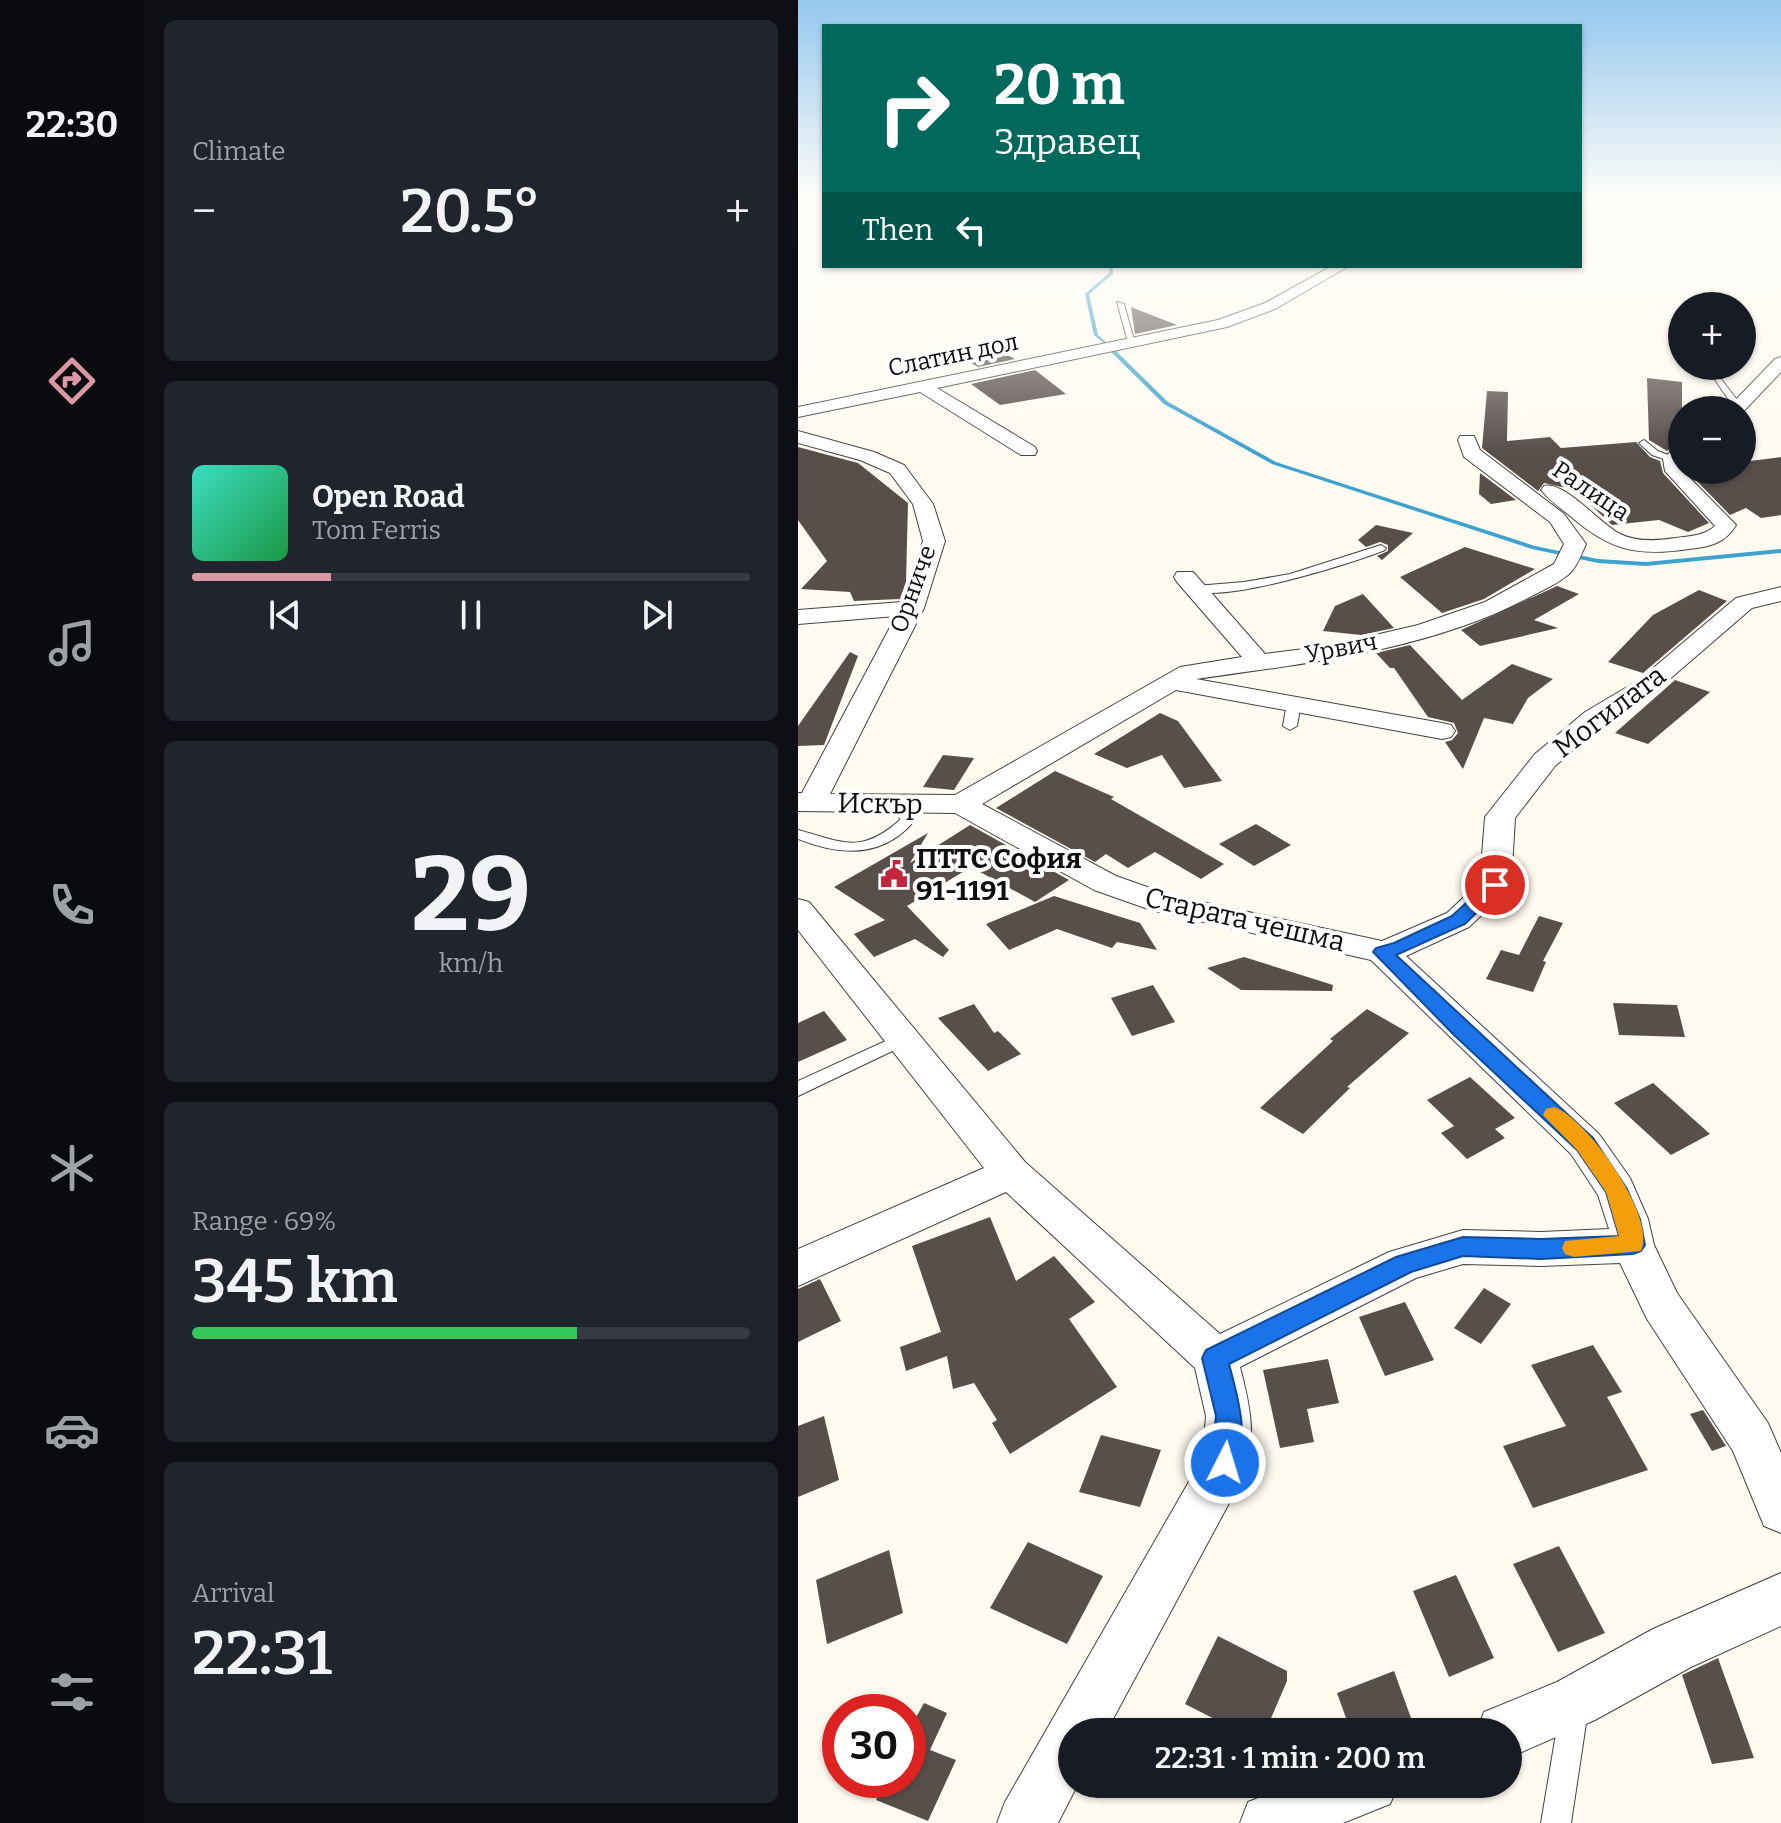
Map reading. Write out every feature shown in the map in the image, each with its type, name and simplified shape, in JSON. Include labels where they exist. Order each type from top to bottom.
[{"type":"street","name":"Слатин дол","points":[[798,412],[1249,315],[1311,282]]},
{"type":"street","points":[[1748,396],[1781,362]]},
{"type":"street","points":[[922,386],[1028,451]]},
{"type":"street","name":"Орниче","points":[[798,437],[867,456],[897,469],[923,504],[934,541],[912,608],[804,802]]},
{"type":"street","name":"Урвич","points":[[961,804],[1170,681],[1206,668],[1328,653],[1425,630],[1493,607],[1563,568],[1575,544],[1557,518],[1471,453],[1467,440]]},
{"type":"street","name":"Ралица","points":[[1513,484],[1526,482],[1551,490],[1602,535],[1625,544],[1667,547],[1707,540],[1723,532],[1726,525],[1687,484]]},
{"type":"street","points":[[1190,583],[1259,662]]},
{"type":"street","name":"Могилата","points":[[1382,952],[1401,947],[1458,920],[1495,885],[1500,817],[1545,760],[1594,718],[1648,685],[1744,603],[1781,594]]},
{"type":"street","points":[[804,613],[912,608]]},
{"type":"street","points":[[1170,681],[1292,714],[1442,731]]},
{"type":"street","name":"Искър","points":[[804,802],[961,804]]},
{"type":"street","name":"Старата чешма","points":[[961,804],[1105,883],[1162,903],[1382,952],[1585,1144],[1616,1189],[1628,1219],[1633,1245],[1662,1306],[1751,1438],[1781,1509]]},
{"type":"street","points":[[798,909],[1011,1173],[1215,1358],[1229,1416],[1225,1463],[1084,1718]]},
{"type":"street","points":[[798,1268],[1011,1173]]},
{"type":"street","points":[[1215,1358],[1404,1264],[1463,1247],[1541,1249],[1633,1245]]},
{"type":"street","points":[[1522,1724],[1576,1701],[1672,1648],[1781,1599]]},
{"type":"street","points":[[1026,1823],[1058,1765]]},
{"type":"street","points":[[1269,1823],[1334,1798]]},
{"type":"lane","points":[[1120,304],[1132,342]]},
{"type":"lane","points":[[1644,443],[1655,453],[1668,454]]},
{"type":"lane","points":[[1190,583],[1240,588],[1343,564],[1381,548]]},
{"type":"lane","points":[[798,834],[835,849],[872,845],[894,833],[907,821],[906,812],[898,805]]},
{"type":"lane","points":[[798,1089],[901,1040]]},
{"type":"lane","points":[[1556,1823],[1576,1701]]},
{"type":"building","points":[[1131,307],[1177,325],[1135,334]]},
{"type":"building","points":[[1000,351],[1015,359],[978,367],[965,359]]},
{"type":"building","points":[[1035,370],[1066,394],[1000,405],[971,384]]},
{"type":"building","points":[[1647,378],[1682,382],[1682,396],[1668,396],[1668,450],[1649,440]]},
{"type":"building","points":[[1487,391],[1508,392],[1507,441],[1550,437],[1561,448],[1636,442],[1650,457],[1660,461],[1668,484],[1673,484],[1709,523],[1688,532],[1659,520],[1612,525],[1575,490],[1544,483],[1538,491],[1482,448]]},
{"type":"building","points":[[798,447],[858,463],[908,503],[906,582],[900,599],[854,601],[850,592],[801,589],[827,561],[798,520]]},
{"type":"building","points":[[1781,457],[1781,515],[1761,518],[1746,508],[1730,515],[1700,484],[1756,484],[1756,460]]},
{"type":"building","points":[[1480,473],[1516,500],[1491,504],[1479,494]]},
{"type":"building","points":[[1376,525],[1413,533],[1382,560],[1377,556],[1388,551],[1388,545],[1380,542],[1366,547],[1358,540]]},
{"type":"building","points":[[1465,547],[1535,569],[1484,599],[1442,613],[1400,577]]},
{"type":"building","points":[[1557,586],[1579,594],[1534,620],[1558,628],[1480,646],[1461,630]]},
{"type":"building","points":[[1699,590],[1727,601],[1643,673],[1608,662],[1653,615]]},
{"type":"building","points":[[1363,594],[1394,628],[1361,635],[1323,631],[1335,606]]},
{"type":"building","points":[[1410,645],[1462,700],[1512,664],[1553,679],[1528,698],[1513,724],[1484,718],[1463,769],[1445,742],[1458,733],[1454,723],[1428,717],[1394,668],[1390,668],[1376,653]]},
{"type":"building","points":[[850,652],[858,656],[824,745],[798,746],[798,726]]},
{"type":"building","points":[[1675,680],[1710,692],[1648,744],[1615,733]]},
{"type":"building","points":[[1160,713],[1178,721],[1222,781],[1184,788],[1162,755],[1127,768],[1094,754]]},
{"type":"building","points":[[943,755],[974,758],[954,790],[923,787]]},
{"type":"building","points":[[1055,771],[1114,797],[1111,799],[1224,864],[1201,879],[1155,852],[1128,868],[1106,854],[1095,862],[996,808]]},
{"type":"building","points":[[1256,824],[1291,845],[1254,866],[1219,844]]},
{"type":"building","points":[[970,825],[1069,880],[1035,902],[971,867],[907,906],[949,950],[943,957],[915,939],[874,957],[854,934],[885,920],[834,887],[928,833],[910,863]]},
{"type":"building","points":[[1054,896],[1140,923],[1157,950],[1117,942],[1112,948],[1057,929],[1009,950],[986,924]]},
{"type":"building","points":[[1539,916],[1563,923],[1543,961],[1546,962],[1533,992],[1486,979],[1501,950],[1519,955]]},
{"type":"building","points":[[1244,957],[1333,985],[1332,991],[1241,990],[1207,968]]},
{"type":"building","points":[[1153,985],[1175,1022],[1132,1036],[1111,998]]},
{"type":"building","points":[[1613,1003],[1677,1005],[1685,1037],[1619,1035]]},
{"type":"building","points":[[974,1004],[994,1033],[998,1031],[1021,1054],[988,1071],[938,1018]]},
{"type":"building","points":[[1367,1009],[1409,1033],[1347,1087],[1350,1088],[1303,1134],[1260,1108],[1333,1041],[1330,1039]]},
{"type":"building","points":[[824,1011],[847,1040],[798,1062],[798,1023]]},
{"type":"building","points":[[1470,1077],[1515,1118],[1495,1129],[1505,1138],[1467,1159],[1441,1133],[1454,1126],[1427,1100]]},
{"type":"building","points":[[1653,1083],[1710,1134],[1671,1155],[1614,1103]]},
{"type":"building","points":[[990,1217],[1016,1281],[1054,1256],[1095,1302],[1069,1319],[1117,1387],[1010,1454],[992,1423],[997,1420],[974,1383],[953,1389],[947,1356],[906,1371],[900,1347],[941,1332],[912,1246]]},
{"type":"building","points":[[820,1279],[841,1321],[798,1342],[798,1289]]},
{"type":"building","points":[[1484,1288],[1511,1304],[1481,1344],[1454,1328]]},
{"type":"building","points":[[1405,1302],[1434,1360],[1385,1376],[1359,1317]]},
{"type":"building","points":[[1593,1345],[1622,1392],[1607,1397],[1648,1470],[1533,1508],[1503,1446],[1566,1426],[1531,1365]]},
{"type":"building","points":[[1328,1359],[1339,1403],[1307,1409],[1314,1442],[1280,1448],[1263,1370]]},
{"type":"building","points":[[1703,1410],[1726,1446],[1712,1451],[1690,1414]]},
{"type":"building","points":[[824,1416],[839,1480],[798,1497],[798,1426]]},
{"type":"building","points":[[1101,1435],[1161,1450],[1140,1507],[1079,1492]]},
{"type":"building","points":[[1028,1542],[1103,1576],[1067,1644],[990,1608]]},
{"type":"building","points":[[1559,1546],[1605,1633],[1558,1652],[1513,1564]]},
{"type":"building","points":[[889,1550],[903,1613],[827,1644],[816,1580]]},
{"type":"building","points":[[1456,1575],[1494,1658],[1449,1677],[1413,1591]]},
{"type":"building","points":[[1218,1636],[1287,1671],[1287,1681],[1271,1718],[1212,1718],[1185,1704]]},
{"type":"building","points":[[1718,1658],[1754,1758],[1712,1764],[1682,1675]]},
{"type":"building","points":[[1394,1671],[1411,1718],[1346,1718],[1337,1693]]},
{"type":"building","points":[[926,1704],[947,1713],[930,1750],[956,1760],[928,1821],[876,1800],[926,1798]]},
{"type":"waterway","points":[[1101,282],[1087,294],[1096,335],[1105,343]]},
{"type":"waterway","points":[[1113,351],[1166,403],[1274,463],[1534,548],[1598,561],[1646,564],[1781,551]]},
{"type":"slow traffic","points":[[1554,1115],[1585,1144],[1616,1189],[1628,1219],[1633,1245],[1574,1248]]},
{"type":"place","name":"ПТТС София 91-1191","points":[[894,874]]},
{"type":"route","points":[[1225,1463],[1229,1416],[1215,1358],[1404,1264],[1463,1247],[1541,1249],[1633,1245],[1628,1219],[1616,1189],[1585,1144],[1382,952],[1401,947],[1458,920],[1495,885]]}]
